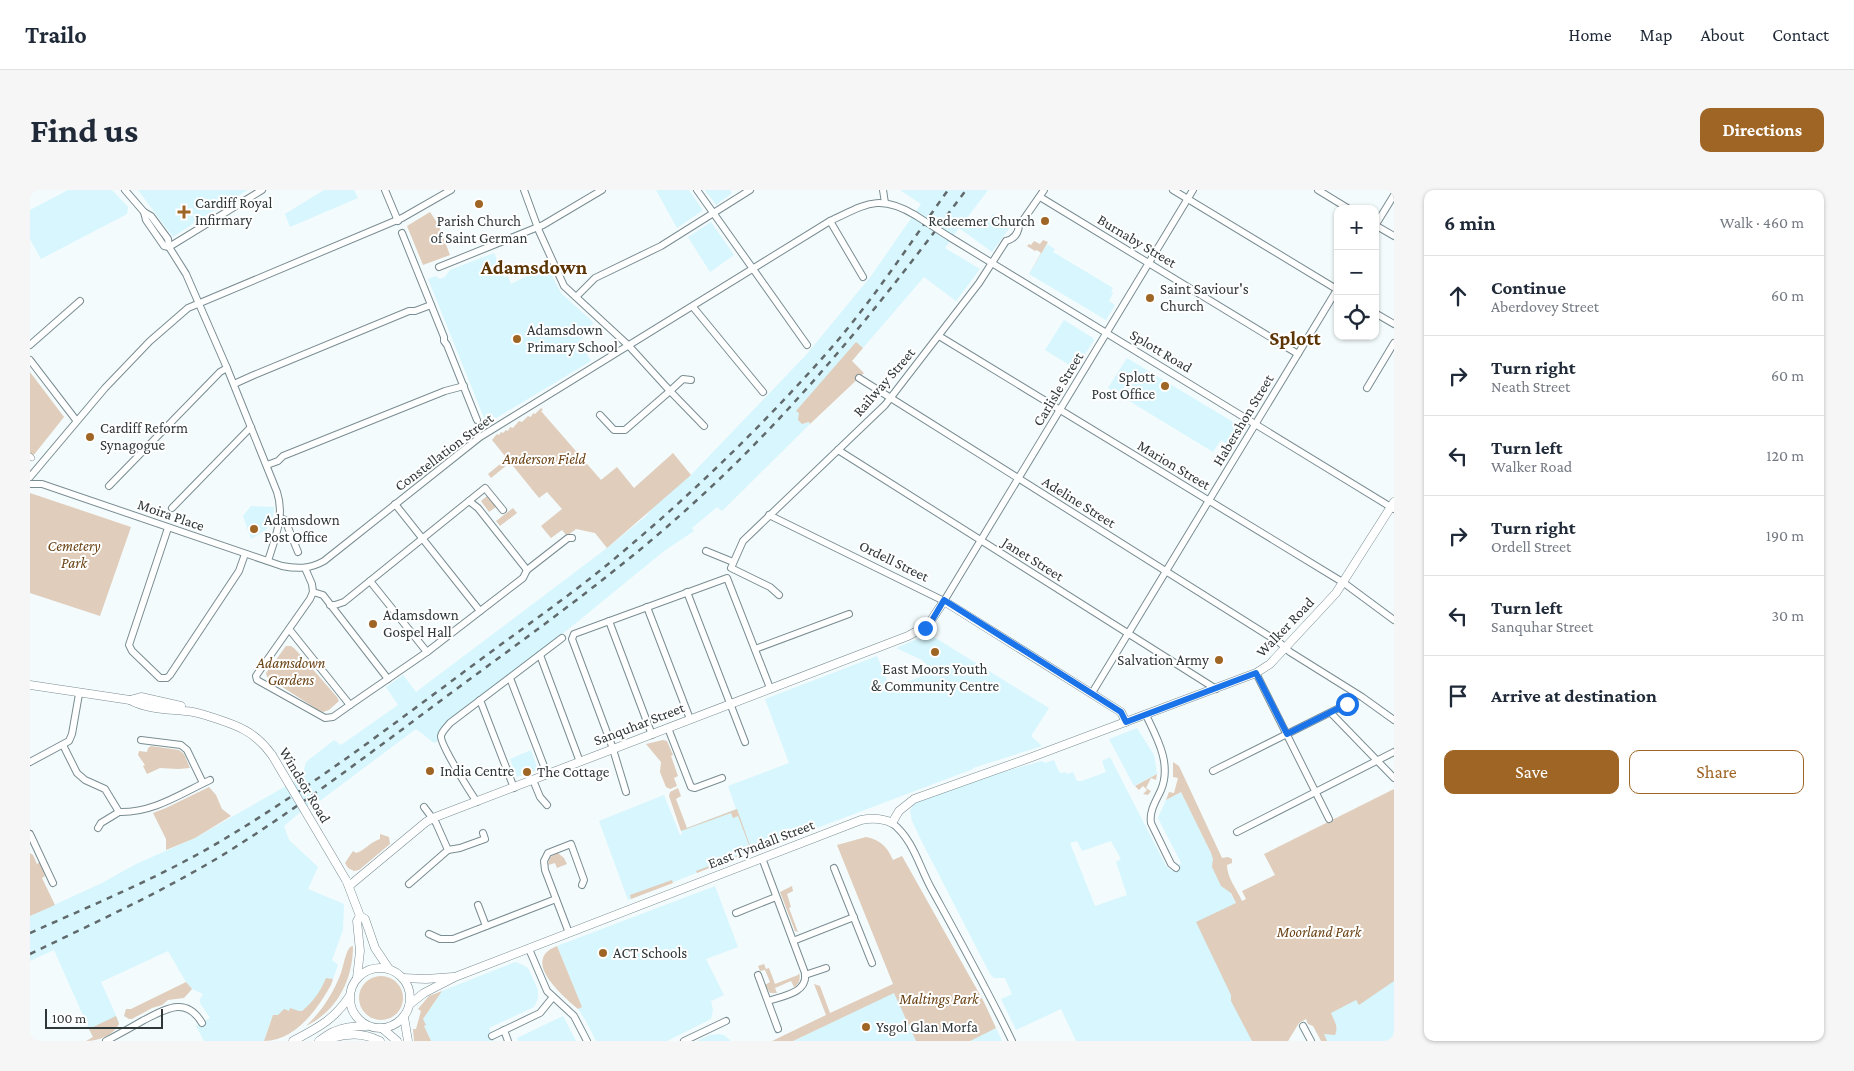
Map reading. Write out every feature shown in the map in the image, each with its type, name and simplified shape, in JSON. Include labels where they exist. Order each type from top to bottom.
[{"type":"street","points":[[125,190],[144,212],[146,220],[164,246],[170,247],[262,190]]},
{"type":"street","points":[[385,190],[398,220]]},
{"type":"street","points":[[30,477],[76,420],[150,341],[185,310],[398,220],[451,190]]},
{"type":"street","points":[[524,190],[563,283],[629,346],[704,426]]},
{"type":"street","points":[[438,267],[538,227],[602,190]]},
{"type":"street","points":[[698,190],[807,345]]},
{"type":"street","points":[[576,297],[593,280],[661,246],[750,190]]},
{"type":"street","points":[[883,190],[885,202]]},
{"type":"street","name":"Railway Street","points":[[727,578],[743,541],[890,398],[939,336],[992,264],[1006,241],[1012,240],[1018,232],[1019,226],[1044,190]]},
{"type":"street","points":[[1173,190],[1334,287]]},
{"type":"street","name":"Carlisle Street","points":[[944,600],[1193,190]]},
{"type":"street","points":[[1318,190],[1342,205]]},
{"type":"street","points":[[1379,219],[1394,195]]},
{"type":"street","name":"Burnaby Street","points":[[1040,197],[1298,354]]},
{"type":"street","name":"Splott Road","points":[[885,202],[897,205],[914,215],[1255,424],[1393,506]]},
{"type":"street","name":"Constellation Street","points":[[305,568],[324,561],[480,437],[830,221],[865,205],[885,202]]},
{"type":"street","points":[[830,221],[863,277]]},
{"type":"street","points":[[1379,227],[1394,236]]},
{"type":"street","points":[[402,233],[444,342],[477,420]]},
{"type":"street","points":[[170,247],[186,274],[199,303],[234,384],[279,498],[280,518],[268,561]]},
{"type":"street","name":"Habershon Street","points":[[1092,693],[1334,294]]},
{"type":"street","points":[[30,345],[80,301]]},
{"type":"street","points":[[234,384],[254,374],[409,311],[415,311],[431,305]]},
{"type":"street","points":[[692,306],[763,392]]},
{"type":"street","points":[[1379,315],[1394,324]]},
{"type":"street","name":"Marion Street","points":[[939,336],[1344,583],[1394,620]]},
{"type":"street","points":[[1367,388],[1394,343]]},
{"type":"street","points":[[30,360],[76,420]]},
{"type":"street","points":[[109,486],[220,372],[227,368]]},
{"type":"street","name":"Adeline Street","points":[[859,378],[1285,647],[1394,720]]},
{"type":"street","points":[[600,415],[614,430],[625,430],[683,380],[690,380]]},
{"type":"street","points":[[267,465],[278,461],[283,456],[445,391],[464,386]]},
{"type":"street","points":[[172,508],[251,427]]},
{"type":"street","name":"Janet Street","points":[[838,450],[1216,689]]},
{"type":"street","name":"Moira Place","points":[[30,484],[42,484],[245,554],[288,567],[305,568]]},
{"type":"street","points":[[330,605],[344,602],[485,488],[503,510]]},
{"type":"street","points":[[469,501],[478,508],[527,570]]},
{"type":"street","points":[[394,504],[480,611]]},
{"type":"street","name":"Walker Road","points":[[892,823],[899,811],[914,799],[1256,673],[1270,664],[1344,583],[1393,506]]},
{"type":"street","name":"Ordell Street","points":[[769,515],[944,600],[1121,712],[1126,722]]},
{"type":"street","points":[[280,518],[286,520],[298,552]]},
{"type":"street","points":[[168,528],[129,642],[132,651],[160,678],[164,679],[170,675],[238,571],[245,554]]},
{"type":"street","points":[[305,568],[313,592],[308,604],[258,673],[257,680],[325,718],[333,716],[350,705],[427,652],[523,578],[527,570],[568,538],[572,538]]},
{"type":"street","points":[[706,550],[770,587],[779,595]]},
{"type":"street","points":[[477,802],[458,774],[456,766],[441,739],[442,734],[450,723],[566,635],[572,637],[647,606],[727,578],[770,688]]},
{"type":"street","points":[[370,582],[427,652]]},
{"type":"street","points":[[313,592],[323,596],[388,679]]},
{"type":"street","points":[[687,592],[745,742]]},
{"type":"street","name":"Sanquhar Street","points":[[347,883],[367,872],[433,818],[921,630],[931,622],[944,600]]},
{"type":"street","points":[[647,606],[690,719]]},
{"type":"street","points":[[755,648],[849,614]]},
{"type":"street","points":[[609,621],[652,735]]},
{"type":"street","points":[[289,629],[350,705]]},
{"type":"street","points":[[572,637],[626,792]]},
{"type":"street","points":[[540,655],[580,762]]},
{"type":"street","points":[[1256,673],[1329,819]]},
{"type":"street","points":[[510,678],[547,774]]},
{"type":"street","name":"Windsor Road","points":[[30,685],[79,694],[130,700],[141,706],[186,710],[229,722],[243,728],[261,741],[272,755],[347,883],[360,916],[365,919],[375,948],[389,969]]},
{"type":"street","points":[[30,762],[63,745],[71,738],[79,694]]},
{"type":"street","points":[[480,700],[514,788]]},
{"type":"street","points":[[1213,772],[1347,704]]},
{"type":"street","points":[[1330,713],[1394,778]]},
{"type":"street","points":[[1146,715],[1161,748],[1164,761],[1164,782],[1153,807],[1151,820],[1171,864],[1176,868]]},
{"type":"street","points":[[668,728],[691,787],[695,788],[722,778]]},
{"type":"street","points":[[141,740],[181,745],[187,750],[203,783]]},
{"type":"street","points":[[63,745],[77,773],[85,780],[105,789],[112,797],[119,812]]},
{"type":"street","points":[[1237,832],[1394,752]]},
{"type":"street","points":[[98,828],[101,823],[119,812],[144,810],[162,804],[210,780]]},
{"type":"street","points":[[533,780],[540,797],[547,805]]},
{"type":"street","points":[[424,807],[433,818],[448,850]]},
{"type":"street","name":"East Tyndall Street","points":[[410,1004],[424,992],[455,977],[861,820],[876,818],[892,823]]},
{"type":"street","points":[[892,823],[902,832],[912,848],[1012,1041]]},
{"type":"street","points":[[409,884],[448,850],[460,848],[485,839],[482,833]]},
{"type":"street","points":[[30,834],[32,845],[53,883]]},
{"type":"street","points":[[569,933],[544,866],[545,857],[552,850],[571,844],[584,880],[582,885]]},
{"type":"street","points":[[762,858],[806,979],[797,991],[768,1001]]},
{"type":"street","points":[[834,868],[872,963]]},
{"type":"street","points":[[736,913],[776,897]]},
{"type":"street","points":[[429,934],[447,940],[556,899]]},
{"type":"street","points":[[478,905],[486,926]]},
{"type":"street","name":"Windsor Road","points":[[357,978],[360,951],[357,921],[360,916]]},
{"type":"street","points":[[793,941],[854,917]]},
{"type":"street","points":[[529,949],[541,980],[553,997],[574,1016],[587,1041]]},
{"type":"street","points":[[805,975],[826,968]]},
{"type":"street","points":[[366,1026],[353,1014],[349,996],[351,986],[357,978],[371,969],[389,969],[403,978],[408,986],[410,1004],[404,1017],[398,1023],[383,1029]]},
{"type":"street","points":[[758,974],[778,1029]]},
{"type":"street","name":"East Tyndall Street","points":[[403,978],[455,977]]},
{"type":"street","points":[[293,1041],[330,1020],[337,1014],[349,996]]},
{"type":"street","points":[[492,1036],[540,1012],[553,997]]},
{"type":"street","points":[[106,1041],[170,1007],[188,1009],[196,1014],[202,1023]]},
{"type":"street","points":[[404,1017],[408,1041]]},
{"type":"street","points":[[684,1041],[726,1021]]},
{"type":"street","points":[[319,1041],[330,1033],[342,1028],[366,1026],[383,1029],[397,1041]]},
{"type":"street","points":[[1304,1026],[1311,1041]]},
{"type":"street","points":[[504,1030],[508,1041]]},
{"type":"street","points":[[327,1037],[359,1034],[380,1041]]},
{"type":"shaded area","points":[[68,190],[112,190],[128,207],[127,214],[41,259],[30,239],[30,210]]},
{"type":"shaded area","name":"Cardiff Royal Infirmary","points":[[138,190],[248,190],[173,237]]},
{"type":"shaded area","points":[[324,190],[354,190],[358,198],[290,227],[285,214]]},
{"type":"shaded area","points":[[656,190],[689,190],[702,211],[677,228]]},
{"type":"shaded area","points":[[705,190],[730,190],[732,193],[716,205]]},
{"type":"shaded area","points":[[900,190],[988,190],[967,218],[984,227],[993,214],[1011,226],[992,252],[959,228],[945,248],[980,269],[956,301],[924,277],[863,348],[856,343],[797,410],[805,424],[809,422],[810,424],[722,511],[717,507],[692,528],[694,531],[664,551],[527,663],[448,721],[439,732],[438,741],[434,743],[416,729],[321,800],[310,804],[284,826],[289,840],[318,867],[308,889],[344,904],[343,930],[332,960],[338,965],[333,979],[326,978],[316,998],[302,1011],[292,1016],[271,1020],[264,1041],[204,1041],[196,1026],[210,1018],[200,1003],[203,994],[192,989],[186,982],[168,951],[101,982],[119,1022],[93,1038],[54,950],[30,961],[30,916],[102,883],[136,864],[195,838],[302,777],[306,762],[334,740],[341,745],[398,705],[386,687],[403,675],[416,692],[607,548],[645,517],[660,500],[691,475],[806,355],[871,276],[921,204]]},
{"type":"shaded area","points":[[711,222],[734,255],[710,272],[688,237]]},
{"type":"shaded area","points":[[1047,244],[1055,249],[1053,252],[1113,288],[1109,301],[1115,305],[1106,320],[1029,274]]},
{"type":"shaded area","name":"Adamsdown Primary School","points":[[494,253],[504,277],[508,276],[511,284],[547,266],[561,293],[594,323],[581,333],[583,338],[579,341],[591,361],[486,423],[428,279],[435,276],[440,279],[445,277],[450,270]]},
{"type":"shaded area","points":[[1064,320],[1094,340],[1076,369],[1045,350]]},
{"type":"shaded area","points":[[1127,358],[1243,428],[1233,448],[1221,440],[1213,452],[1108,388]]},
{"type":"shaded area","points":[[251,506],[274,507],[273,517],[267,529],[251,539],[243,516]]},
{"type":"shaded area","points":[[929,634],[1049,708],[1031,736],[1042,746],[973,768],[801,834],[794,834],[783,838],[781,842],[752,851],[628,900],[599,821],[664,795],[680,835],[682,834],[681,830],[736,809],[728,786],[789,763],[765,699],[877,656],[890,688],[934,672],[922,660],[896,648]]},
{"type":"shaded area","points":[[1137,728],[1154,755],[1157,774],[1134,786],[1109,739]]},
{"type":"shaded area","points":[[531,750],[538,770],[517,777],[510,759]]},
{"type":"shaded area","points":[[1110,757],[1166,866],[1172,871],[1181,863],[1158,818],[1166,800],[1181,792],[1236,904],[1256,1041],[1076,1041],[1061,1009],[1016,1030],[1001,999],[1012,994],[1005,978],[994,978],[990,974],[921,840],[912,821],[910,811],[917,802],[988,776],[1042,761],[1045,763],[1054,760],[1059,772],[1066,772],[1067,774],[1073,772],[1077,781],[1082,781],[1106,772],[1102,761]],"holes":[[[1077,841],[1082,851],[1111,841],[1121,859],[1116,862],[1127,895],[1095,906],[1070,843]]]},
{"type":"shaded area","points":[[715,886],[738,947],[706,959],[724,995],[711,1001],[713,1010],[711,1019],[667,1041],[596,1041],[578,1009],[582,1007],[557,946]]},
{"type":"shaded area","points":[[515,962],[528,968],[538,990],[538,999],[534,1007],[489,1028],[494,1041],[431,1041],[423,1019],[442,991]]},
{"type":"shaded area","points":[[1394,981],[1394,1041],[1327,1041],[1314,1015]]},
{"type":"shaded area","name":"Ysgol Glan Morfa","points":[[894,992],[916,1041],[793,1041]]},
{"type":"shaded area","points":[[563,1016],[576,1041],[518,1041],[517,1038]]},
{"type":"shaded area","name":"Ysgol Glan Morfa","points":[[996,1028],[1002,1041],[970,1041],[979,1035]]},
{"type":"shaded area","points":[[710,1035],[724,1035],[731,1041],[697,1041]]},
{"type":"green space","points":[[430,212],[438,224],[450,255],[423,265],[407,226]]},
{"type":"green space","points":[[1043,240],[1048,242],[1029,274],[1041,253],[1027,246],[1031,245],[1034,241],[1040,244]]},
{"type":"green space","points":[[856,342],[863,348],[852,361],[864,373],[810,424],[809,422],[802,424],[798,420],[799,413],[796,411]]},
{"type":"green space","points":[[30,372],[64,417],[33,456],[30,454]]},
{"type":"green space","name":"Anderson Field","points":[[541,408],[543,410],[541,411],[601,480],[617,467],[634,488],[673,453],[691,475],[607,548],[595,533],[576,529],[567,536],[562,530],[551,538],[541,526],[562,509],[547,492],[539,498],[492,440],[497,434],[508,431],[510,427],[513,428],[519,421],[522,422],[528,416],[531,417],[533,413],[535,414]]},
{"type":"green space","points":[[505,460],[508,464],[491,478],[488,474]]},
{"type":"green space","name":"Cemetery Park","points":[[30,493],[131,527],[100,616],[30,593]]},
{"type":"green space","points":[[487,496],[496,507],[489,512],[481,501]]},
{"type":"green space","points":[[513,508],[517,513],[500,526],[496,521]]},
{"type":"green space","name":"Adamsdown Gardens","points":[[286,646],[291,646],[295,649],[337,697],[339,701],[329,710],[323,712],[318,710],[267,677],[266,673]]},
{"type":"green space","points":[[663,740],[667,741],[673,755],[671,756],[678,776],[674,778],[677,786],[670,789],[666,787],[660,772],[661,762],[646,744]]},
{"type":"green space","points":[[151,746],[179,750],[184,754],[190,768],[160,768],[147,774],[143,766],[145,765],[138,755],[139,751],[147,752]]},
{"type":"green space","name":"Moorland Park","points":[[1173,762],[1179,766],[1222,858],[1228,857],[1232,859],[1232,863],[1227,865],[1227,870],[1242,901],[1246,899],[1242,891],[1275,875],[1264,854],[1394,789],[1394,981],[1359,1005],[1356,1000],[1331,1013],[1336,1024],[1336,1032],[1335,1035],[1324,1034],[1327,1041],[1321,1041],[1313,1026],[1308,1024],[1306,1019],[1299,1023],[1288,1041],[1252,1041],[1231,1001],[1231,995],[1196,922],[1236,903],[1231,893],[1221,886],[1212,867],[1213,859],[1211,853],[1181,792],[1166,800],[1169,792],[1174,793],[1178,778],[1173,777]]},
{"type":"green space","points":[[1157,774],[1156,780],[1151,778],[1146,788],[1151,791],[1148,795],[1143,794],[1147,790],[1143,786],[1139,790],[1135,786]]},
{"type":"green space","points":[[209,787],[216,795],[222,809],[231,816],[195,838],[166,850],[166,839],[153,813]]},
{"type":"green space","points":[[678,788],[681,796],[676,799],[687,828],[737,809],[752,851],[697,873],[696,871],[745,853],[744,847],[749,845],[738,816],[733,818],[731,813],[681,831],[669,796],[670,792]]},
{"type":"green space","points":[[380,834],[389,837],[390,844],[359,870],[354,871],[348,868],[345,863],[353,851],[359,852],[380,839]]},
{"type":"green space","name":"Maltings Park","points":[[866,837],[876,840],[883,845],[893,860],[902,856],[984,1002],[996,1028],[970,1041],[916,1041],[894,993],[793,1041],[772,1041],[826,1015],[814,984],[820,986],[830,1013],[893,984],[837,845]]},
{"type":"green space","points":[[30,853],[37,864],[40,862],[45,876],[42,878],[55,905],[30,916]]},
{"type":"green space","points":[[558,853],[567,864],[557,868],[555,863],[548,865],[550,857]]},
{"type":"green space","points":[[672,880],[673,883],[631,899],[630,895]]},
{"type":"green space","points":[[792,886],[793,891],[787,894],[791,907],[789,908],[798,932],[795,931],[780,892]]},
{"type":"green space","points":[[353,946],[350,971],[341,993],[326,1012],[306,1026],[331,995],[341,973],[347,953],[350,947]]},
{"type":"green space","points":[[557,946],[582,1007],[578,1009],[555,987],[543,969],[543,960],[547,952]]},
{"type":"green space","points":[[764,964],[766,969],[769,968],[775,984],[799,973],[798,983],[794,987],[791,981],[775,988],[777,993],[770,993],[765,985],[770,982],[765,970],[760,971],[758,966]]},
{"type":"green space","points":[[381,976],[393,980],[399,986],[403,998],[399,1010],[393,1016],[381,1020],[369,1016],[363,1010],[359,998],[363,986],[369,980]]},
{"type":"green space","points":[[326,978],[333,979],[331,985],[312,1014],[286,1036],[264,1041],[273,1015],[278,1015],[284,1009],[289,1011],[290,1008],[302,1011],[316,996]]},
{"type":"green space","points":[[186,982],[192,989],[184,998],[168,1000],[162,1005],[152,1008],[132,1019],[124,1016],[126,1009],[131,1009]]},
{"type":"green space","points":[[442,991],[423,1019],[431,1041],[414,1041],[413,1029],[416,1029],[421,1011],[418,1009],[429,996]]},
{"type":"green space","points":[[116,1016],[119,1024],[113,1032],[100,1039],[86,1041],[93,1037],[89,1029]]},
{"type":"railway","points":[[30,933],[165,871],[209,848],[279,805],[347,758],[602,569],[647,532],[700,483],[802,381],[859,315],[948,190]]},
{"type":"railway","points":[[30,954],[130,906],[226,853],[255,834],[368,755],[638,551],[697,500],[771,428],[872,312],[966,190]]},
{"type":"place","name":"Parish Church of Saint German","points":[[479,204]]},
{"type":"place","name":"Cardiff Royal Infirmary","points":[[184,212]]},
{"type":"place","name":"Redeemer Church","points":[[1045,221]]},
{"type":"place","name":"Saint Saviour's Church","points":[[1150,298]]},
{"type":"place","name":"Adamsdown Primary School","points":[[517,339]]},
{"type":"place","name":"Splott Post Office","points":[[1165,386]]},
{"type":"place","name":"Cardiff Reform Synagogue","points":[[90,437]]},
{"type":"place","name":"Adamsdown Post Office","points":[[254,529]]},
{"type":"place","name":"Adamsdown Gospel Hall","points":[[373,624]]},
{"type":"place","name":"East Moors Youth & Community Centre","points":[[935,652]]},
{"type":"place","name":"Salvation Army","points":[[1219,660]]},
{"type":"place","name":"India Centre","points":[[430,771]]},
{"type":"place","name":"The Cottage","points":[[527,772]]},
{"type":"place","name":"ACT Schools","points":[[603,953]]},
{"type":"place","name":"Ysgol Glan Morfa","points":[[866,1027]]},
{"type":"district","name":"Adamsdown","points":[[534,267]]},
{"type":"district","name":"Splott","points":[[1295,338]]},
{"type":"route","points":[[925,628],[931,622],[944,600],[1121,712],[1126,722],[1256,673],[1287,734],[1347,704]]}]
